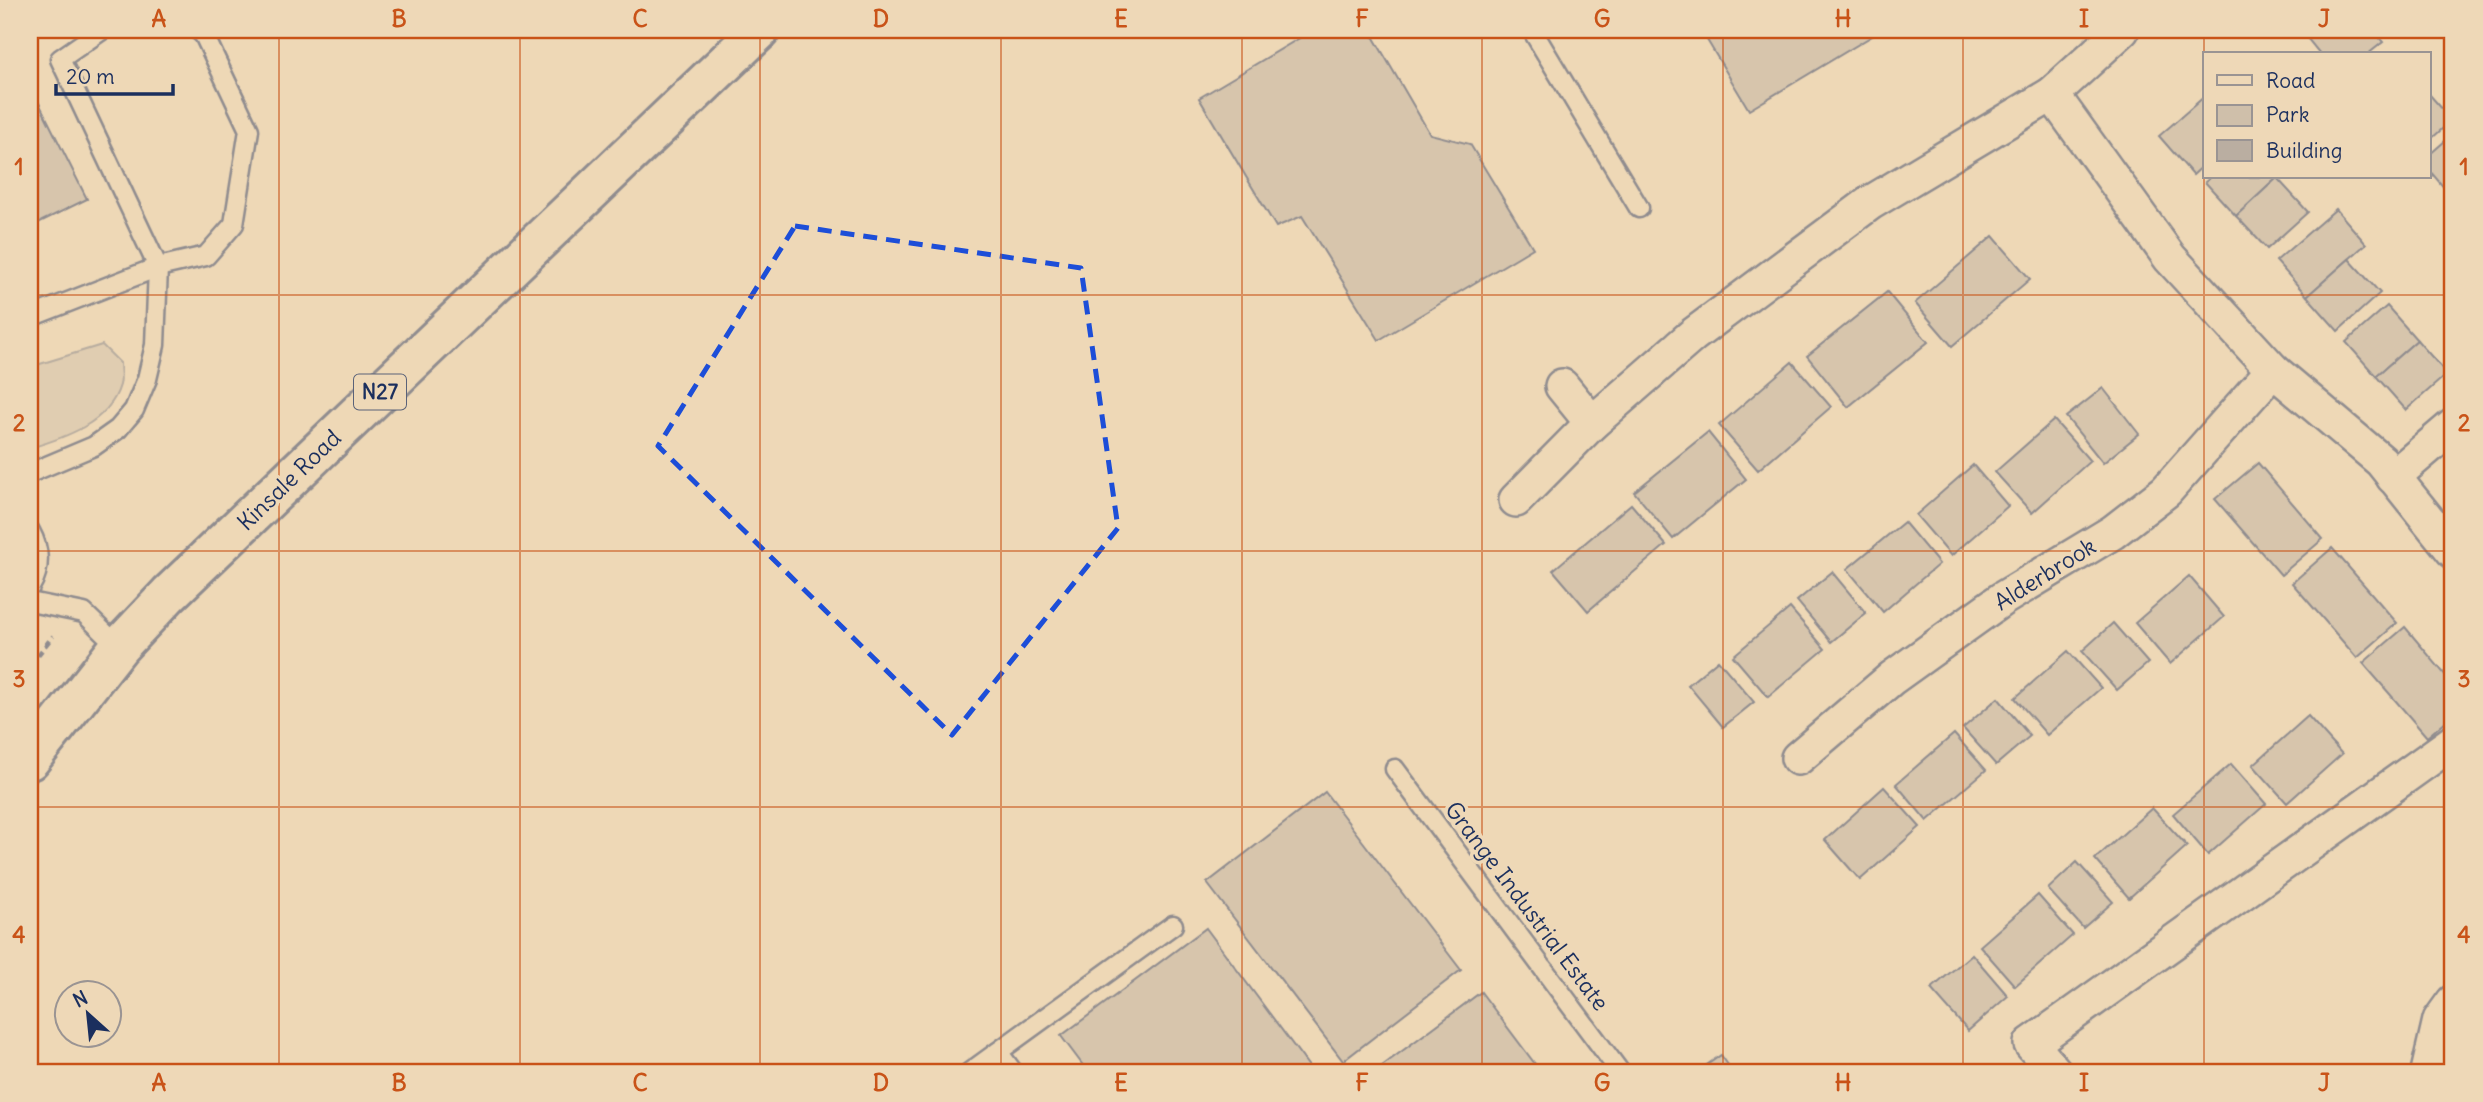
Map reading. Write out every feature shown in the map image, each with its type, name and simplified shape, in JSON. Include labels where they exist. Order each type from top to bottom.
[{"type":"highway","name":"Kinsale Road","points":[[30,760],[119,648],[169,594],[755,33]]},
{"type":"street","points":[[1516,500],[1592,423],[1693,335],[1870,203],[2052,94],[2122,30]]},
{"type":"street","points":[[2052,94],[2170,258],[2273,370],[2381,461],[2453,551]]},
{"type":"street","name":"Alderbrook","points":[[1798,758],[1892,678],[2002,600],[2113,532],[2166,491],[2273,370]]},
{"type":"street","points":[[1562,386],[1592,423]]},
{"type":"street","points":[[2393,477],[2453,426]]},
{"type":"street","points":[[2055,1072],[2031,1044],[2453,742]]},
{"type":"street","points":[[2428,1072],[2440,1020],[2453,1002]]},
{"type":"lane","points":[[30,473],[94,446],[118,429],[134,410],[147,379],[155,345],[158,267],[60,59],[102,30]]},
{"type":"lane","points":[[30,317],[158,267],[205,256],[234,224],[249,130],[204,35],[198,30]]},
{"type":"lane","points":[[1532,30],[1639,208]]},
{"type":"lane","points":[[30,531],[36,542],[38,562],[30,587]]},
{"type":"lane","points":[[30,602],[84,613],[119,648]]},
{"type":"lane","name":"Grange Industrial Estate","points":[[1395,769],[1620,1072]]},
{"type":"lane","points":[[970,1072],[1173,925]]},
{"type":"lane","points":[[998,1052],[1013,1072]]},
{"type":"highlighted area","points":[[795,226],[1081,268],[1118,528],[952,735],[658,446]]},
{"type":"green space","points":[[102,345],[120,363],[121,382],[114,398],[96,419],[84,427],[30,448],[30,367]]},
{"type":"building","points":[[1313,30],[1370,31],[1430,134],[1470,144],[1533,248],[1379,340],[1302,216],[1276,227],[1199,98]]},
{"type":"building","points":[[1701,30],[1882,30],[1749,110]]},
{"type":"building","points":[[2317,30],[2373,30],[2383,42],[2370,52],[2318,52],[2307,38]]},
{"type":"building","points":[[30,85],[87,199],[30,227]]},
{"type":"building","points":[[2430,95],[2452,120],[2430,140]]},
{"type":"building","points":[[2203,98],[2203,166],[2193,175],[2159,136]]},
{"type":"building","points":[[2453,134],[2451,196],[2430,171],[2430,154]]},
{"type":"building","points":[[2210,178],[2277,178],[2236,216],[2205,182]]},
{"type":"building","points":[[2277,178],[2308,212],[2267,249],[2236,216]]},
{"type":"building","points":[[2336,209],[2366,244],[2307,296],[2276,261]]},
{"type":"building","points":[[1993,236],[2030,279],[1952,346],[1915,303]]},
{"type":"building","points":[[2349,259],[2380,293],[2338,331],[2307,296]]},
{"type":"building","points":[[1887,292],[1928,342],[1848,407],[1807,356]]},
{"type":"building","points":[[2387,306],[2417,340],[2376,376],[2346,342]]},
{"type":"building","points":[[2417,340],[2447,374],[2406,410],[2376,376]]},
{"type":"building","points":[[1792,362],[1831,407],[1758,470],[1719,425]]},
{"type":"building","points":[[2103,388],[2139,434],[2103,463],[2066,417]]},
{"type":"building","points":[[2054,420],[2090,461],[2032,513],[1995,472]]},
{"type":"building","points":[[1708,432],[1746,479],[1673,539],[1634,492]]},
{"type":"building","points":[[2258,463],[2323,539],[2281,575],[2215,499]]},
{"type":"building","points":[[1973,465],[2008,506],[1951,556],[1916,515]]},
{"type":"building","points":[[1631,504],[1666,545],[1588,611],[1553,570]]},
{"type":"building","points":[[1904,522],[1939,564],[1883,612],[1847,569]]},
{"type":"building","points":[[2332,548],[2397,623],[2357,658],[2292,583]]},
{"type":"building","points":[[1832,572],[1866,613],[1831,642],[1797,601]]},
{"type":"building","points":[[2189,576],[2224,617],[2170,664],[2135,623]]},
{"type":"building","points":[[1790,608],[1825,649],[1768,697],[1733,656]]},
{"type":"building","points":[[2113,623],[2148,663],[2117,690],[2082,651]]},
{"type":"building","points":[[2405,627],[2453,684],[2453,715],[2427,737],[2363,663]]},
{"type":"building","points":[[2068,651],[2101,688],[2047,735],[2015,698]]},
{"type":"building","points":[[1718,660],[1754,702],[1723,727],[1688,685]]},
{"type":"building","points":[[1998,698],[2030,736],[1996,765],[1963,728]]},
{"type":"building","points":[[2308,716],[2342,754],[2287,803],[2253,765]]},
{"type":"building","points":[[1954,734],[1986,770],[1927,821],[1896,784]]},
{"type":"building","points":[[2231,764],[2266,804],[2208,855],[2173,814]]},
{"type":"building","points":[[1884,787],[1920,827],[1860,880],[1825,840]]},
{"type":"building","points":[[1325,792],[1461,970],[1343,1061],[1207,883]]},
{"type":"building","points":[[2152,808],[2187,846],[2129,898],[2095,859]]},
{"type":"building","points":[[2077,862],[2113,902],[2083,928],[2048,889]]},
{"type":"building","points":[[2038,895],[2073,935],[2015,986],[1980,946]]},
{"type":"building","points":[[1206,928],[1313,1072],[1088,1072],[1061,1036]]},
{"type":"building","points":[[1972,954],[2008,996],[1968,1031],[1931,989]]},
{"type":"building","points":[[1481,992],[1541,1072],[1374,1072]]},
{"type":"building","points":[[1721,1055],[1733,1072],[1697,1072]]}]
